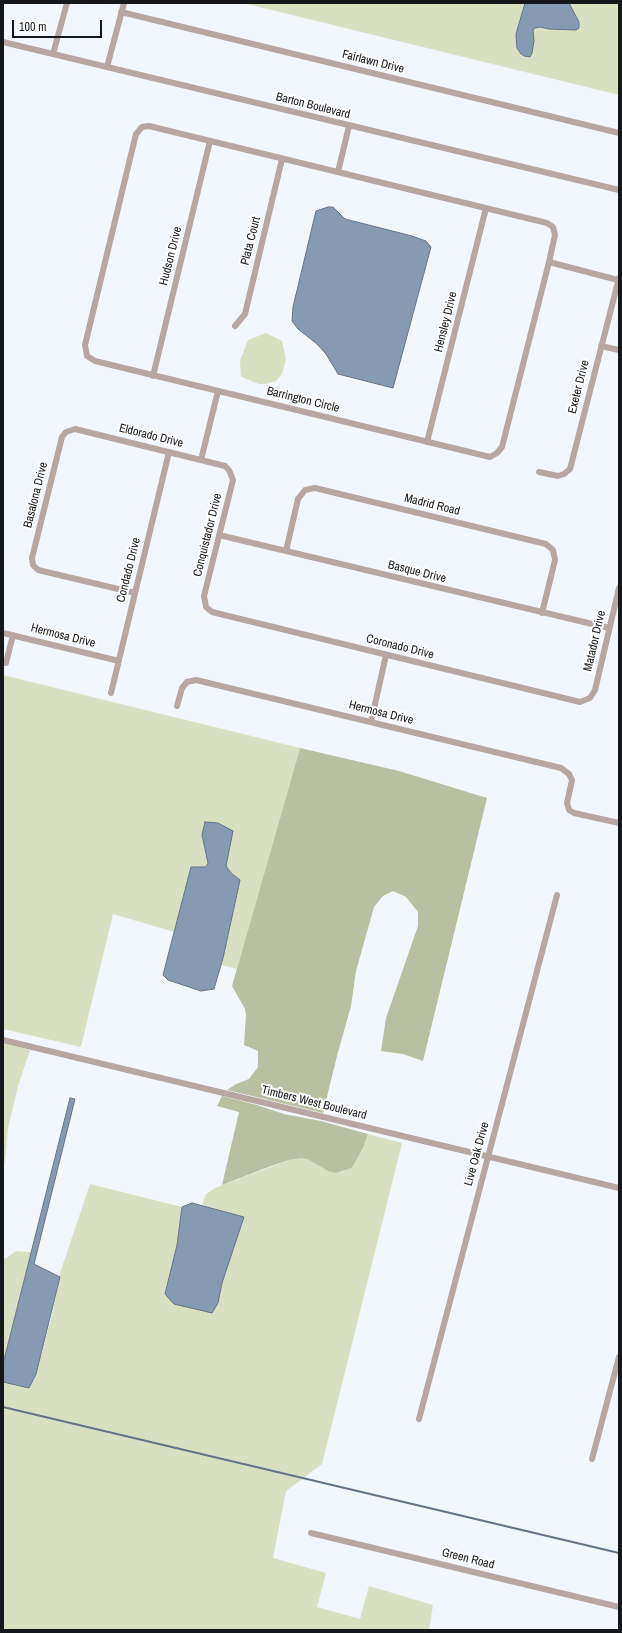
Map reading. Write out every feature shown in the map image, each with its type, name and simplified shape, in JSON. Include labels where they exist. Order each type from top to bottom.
[{"type":"street","points":[[53,54],[67,3]]},
{"type":"street","points":[[108,67],[124,3]]},
{"type":"street","name":"Fairlawn Drive","points":[[121,12],[619,133]]},
{"type":"street","name":"Barton Boulevard","points":[[3,42],[619,190]]},
{"type":"street","name":"Barrington Circle","points":[[149,126],[338,172],[547,223],[553,227],[555,235],[549,262],[502,447],[497,453],[490,457],[153,376],[95,361],[87,356],[85,345],[134,141],[136,134],[142,127],[149,126]]},
{"type":"street","points":[[338,172],[349,126]]},
{"type":"street","name":"Hudson Drive","points":[[153,376],[210,141]]},
{"type":"street","name":"Plata Court","points":[[235,326],[244,314],[282,159]]},
{"type":"street","name":"Hensley Drive","points":[[427,442],[486,208]]},
{"type":"street","points":[[549,262],[619,279]]},
{"type":"street","name":"Exeter Drive","points":[[539,472],[558,476],[570,470],[619,279]]},
{"type":"street","points":[[601,346],[619,350]]},
{"type":"street","points":[[201,460],[218,391]]},
{"type":"street","name":"Eldorado Drive","points":[[66,432],[75,429],[225,466],[229,470]]},
{"type":"street","name":"Basalona Drive","points":[[66,432],[62,437],[60,444],[32,558],[33,565],[38,570],[135,593]]},
{"type":"street","name":"Condado Drive","points":[[111,693],[169,452]]},
{"type":"street","name":"Conquistador Drive","points":[[206,607],[204,596],[233,480],[229,470]]},
{"type":"street","name":"Madrid Road","points":[[286,551],[298,499],[305,490],[315,488],[546,544],[553,550],[555,560],[542,613]]},
{"type":"street","name":"Basque Drive","points":[[219,535],[609,628]]},
{"type":"street","name":"Matador Drive","points":[[590,698],[595,690],[619,588]]},
{"type":"street","name":"Coronado Drive","points":[[206,607],[212,612],[580,702],[590,698]]},
{"type":"street","name":"Hermosa Drive","points":[[3,633],[118,661]]},
{"type":"street","points":[[6,664],[13,635]]},
{"type":"street","points":[[371,722],[386,655]]},
{"type":"street","name":"Hermosa Drive","points":[[177,706],[182,688],[187,682],[196,680],[562,768],[569,774],[572,780],[567,803],[569,810],[619,823]]},
{"type":"street","name":"Live Oak Drive","points":[[419,1419],[556,895]]},
{"type":"street","name":"Timbers West Boulevard","points":[[3,1040],[619,1188]]},
{"type":"street","points":[[592,1459],[619,1357]]},
{"type":"street","name":"Green Road","points":[[311,1533],[619,1607]]},
{"type":"green space","points":[[243,3],[619,3],[619,95]]},
{"type":"green space","points":[[266,333],[282,341],[286,359],[282,374],[276,381],[266,384],[259,384],[241,377],[240,361],[248,340]]},
{"type":"green space","points":[[3,675],[300,748],[237,969],[221,965],[239,880],[231,873],[202,835],[208,863],[207,867],[191,867],[174,932],[113,914],[81,1047],[3,1029]]},
{"type":"green space","points":[[300,748],[399,771],[487,798],[423,1061],[403,1054],[381,1051],[386,1018],[418,926],[418,912],[406,897],[393,891],[383,896],[374,907],[356,971],[351,1006],[323,1113],[227,1090],[236,1084],[249,1079],[258,1067],[258,1051],[244,1045],[245,1009],[232,986]]},
{"type":"green space","points":[[3,1043],[30,1050],[18,1086],[8,1128],[5,1161],[3,1167]]},
{"type":"green space","points":[[222,1096],[284,1114],[321,1121],[368,1134],[363,1148],[352,1168],[336,1173],[328,1171],[309,1160],[302,1158],[289,1160],[271,1166],[222,1185],[239,1112],[217,1106]]},
{"type":"green space","points":[[368,1134],[402,1143],[322,1464],[286,1491],[273,1558],[326,1573],[317,1607],[360,1619],[369,1586],[433,1605],[429,1630],[3,1630],[3,1382],[29,1388],[36,1374],[51,1319],[59,1276],[90,1184],[182,1207],[177,1245],[218,1303],[222,1283],[244,1218],[202,1205],[206,1194],[215,1188],[289,1160],[302,1158],[309,1160],[328,1171],[341,1172],[352,1168],[363,1148]]},
{"type":"green space","points":[[16,1251],[31,1252],[3,1364],[3,1260]]},
{"type":"water","points":[[525,3],[569,3],[579,22],[579,28],[576,30],[549,29],[540,27],[535,28],[533,30],[534,41],[532,53],[530,57],[524,56],[517,48],[516,34]]},
{"type":"water","points":[[333,207],[345,219],[412,236],[426,241],[431,247],[393,388],[338,374],[326,354],[317,344],[298,329],[292,321],[293,307],[316,211]]},
{"type":"water","points":[[205,822],[218,823],[233,831],[226,866],[231,873],[240,880],[223,958],[214,989],[201,991],[168,980],[163,975],[191,867],[206,867],[208,863],[202,835]]},
{"type":"water","points":[[70,1098],[75,1099],[34,1264],[60,1277],[36,1374],[29,1388],[3,1382],[3,1364]]},
{"type":"water","points":[[192,1203],[244,1217],[222,1283],[218,1303],[212,1313],[174,1304],[165,1294],[177,1245],[182,1207]]},
{"type":"waterway","points":[[3,1407],[619,1553]]}]
